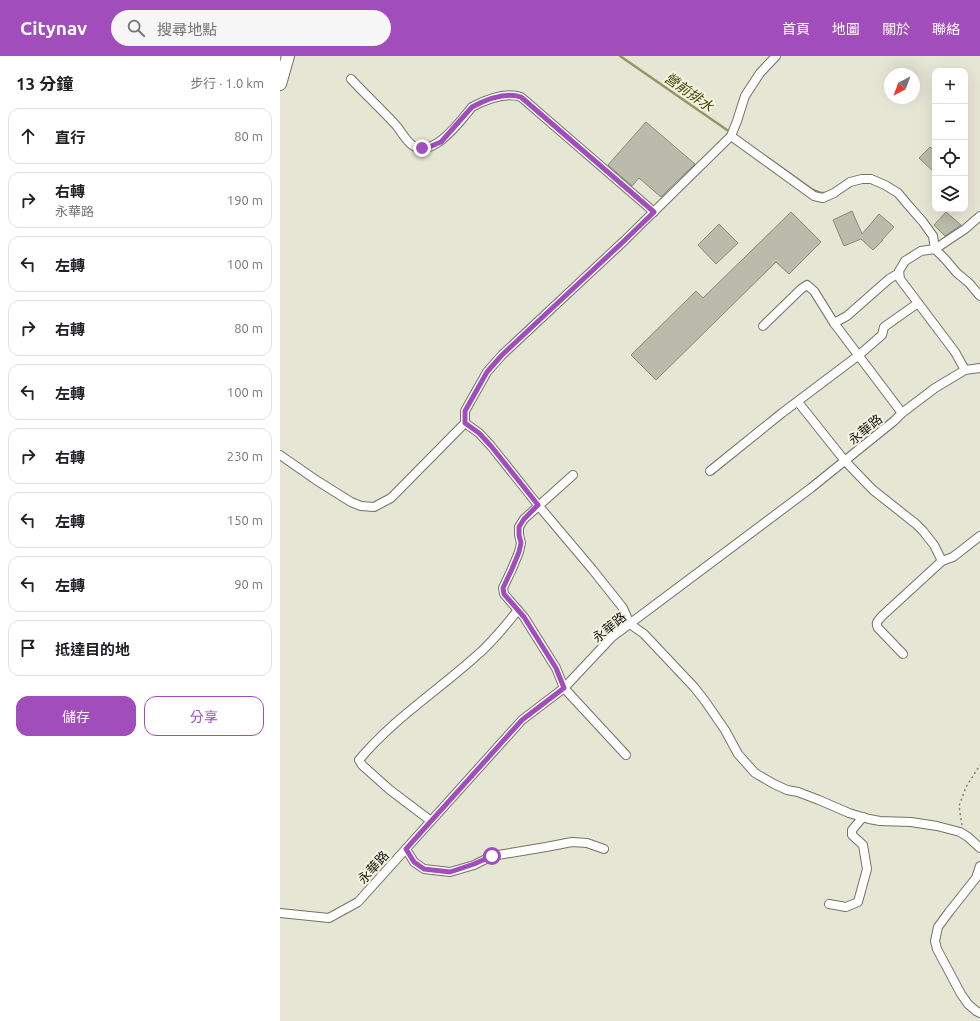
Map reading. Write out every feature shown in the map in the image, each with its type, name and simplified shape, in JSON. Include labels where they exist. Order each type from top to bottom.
[{"type":"highway","points":[[280,84],[288,56]]},
{"type":"street","points":[[280,455],[316,480],[351,502],[361,506],[374,507],[392,498],[465,423],[465,411],[487,372],[502,355],[624,241],[731,136],[745,96],[760,73],[776,56]]},
{"type":"street","points":[[351,79],[395,124],[404,137],[414,146],[422,148],[441,142],[472,107],[479,103],[502,96],[514,95],[521,97],[654,212]]},
{"type":"street","points":[[731,136],[814,196],[824,198],[850,182],[862,179],[871,179],[898,193],[923,222],[932,236],[934,249],[969,283],[980,296]]},
{"type":"street","points":[[964,370],[955,352],[900,279],[899,270],[905,261],[921,251],[934,249],[965,229],[980,216]]},
{"type":"street","points":[[834,322],[848,316],[889,279],[899,273]]},
{"type":"street","points":[[762,326],[807,285],[814,291],[834,322],[902,413]]},
{"type":"street","points":[[710,471],[782,413],[859,356],[882,335],[884,327],[918,302]]},
{"type":"street","name":"永華路","points":[[280,913],[329,918],[358,902],[522,720],[564,688],[612,637],[811,488],[902,413],[935,388],[964,370],[980,368]]},
{"type":"street","points":[[798,402],[845,461],[873,490],[916,524],[934,545],[942,561]]},
{"type":"street","points":[[465,423],[479,433],[491,446],[592,569],[622,608],[630,624],[644,634],[694,687],[725,730],[738,754],[755,773],[787,790],[798,792],[849,813],[869,819],[880,821],[911,822],[937,826],[960,832],[968,836],[980,848]]},
{"type":"street","points":[[573,475],[538,505],[524,519],[519,527],[521,543],[519,552],[503,588],[504,594],[524,617],[556,668],[564,688],[626,755]]},
{"type":"street","points":[[903,654],[878,628],[876,624],[877,622],[942,561],[953,557],[980,536]]},
{"type":"street","points":[[431,821],[390,790],[362,765],[359,760],[383,734],[418,703],[476,657],[498,635],[518,610]]},
{"type":"street","points":[[829,904],[846,907],[858,902],[866,869],[863,845],[852,835],[852,830],[863,817]]},
{"type":"street","points":[[406,849],[414,862],[424,869],[450,872],[492,856],[572,842],[587,843],[604,849]]},
{"type":"street","points":[[980,866],[976,878],[938,927],[936,941],[937,949],[960,994],[968,1004],[980,1013]]},
{"type":"path","points":[[960,832],[962,827],[959,806],[966,787],[980,765]]},
{"type":"building","points":[[646,122],[695,164],[661,197],[639,178],[632,186],[608,165]]},
{"type":"building","points":[[930,147],[932,149],[932,170],[919,158]]},
{"type":"building","points":[[852,211],[862,234],[879,214],[894,227],[873,250],[861,239],[844,246],[833,220]]},
{"type":"building","points":[[791,212],[821,242],[789,274],[776,262],[656,380],[631,355],[696,291],[703,298]]},
{"type":"building","points":[[946,212],[961,225],[945,236],[934,225]]},
{"type":"building","points":[[719,224],[738,243],[716,264],[698,245]]},
{"type":"waterway","name":"營前排水","points":[[620,56],[727,130]]},
{"type":"waterway","name":"營前排水","points":[[765,156],[813,190],[821,193],[827,193]]},
{"type":"route","points":[[422,148],[441,142],[472,107],[479,103],[502,96],[514,95],[521,97],[654,212],[502,355],[487,372],[465,411],[465,423],[479,433],[491,446],[538,505],[524,519],[519,527],[521,543],[519,552],[503,588],[504,594],[524,617],[556,668],[564,688],[522,720],[406,849],[414,862],[424,869],[450,872],[492,856]]}]
